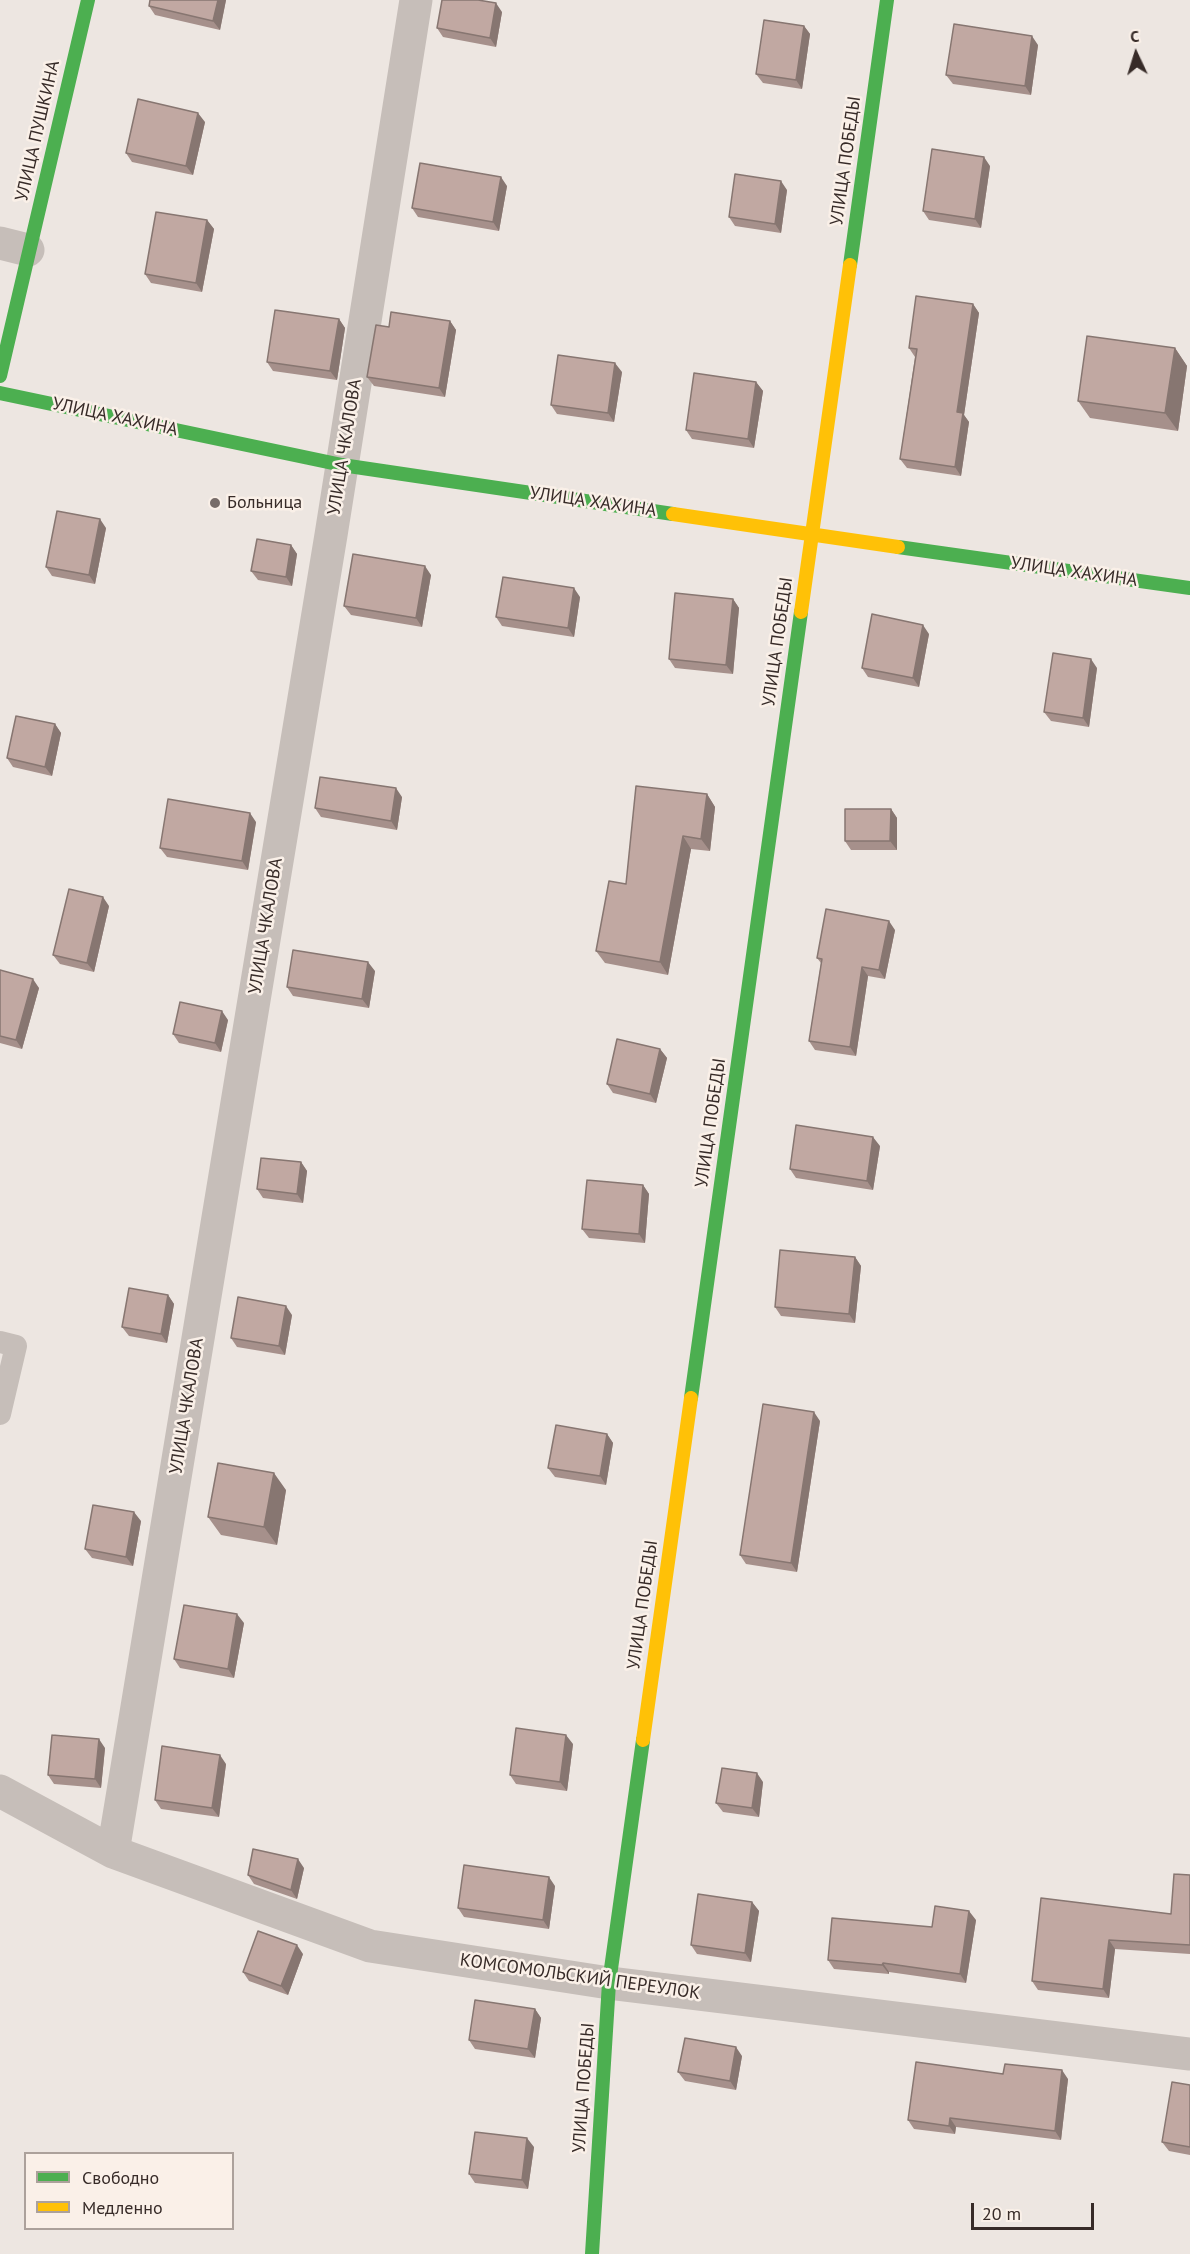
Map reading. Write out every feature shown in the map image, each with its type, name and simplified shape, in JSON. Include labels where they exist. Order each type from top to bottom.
[{"type":"street","name":"УЛИЦА ПУШКИНА","points":[[0,376],[14,247],[88,0]]},
{"type":"street","name":"УЛИЦА ЧКАЛОВА","points":[[113,1852],[342,465],[416,0]]},
{"type":"street","name":"УЛИЦА ПОБЕДЫ","points":[[592,2254],[609,1983],[887,0]]},
{"type":"street","name":"УЛИЦА ХАХИНА","points":[[0,393],[342,465],[811,535],[1190,588]]},
{"type":"street","name":"КОМСОМОЛЬСКИЙ ПЕРЕУЛОК","points":[[0,1791],[113,1852],[370,1946],[609,1983],[1190,2054]]},
{"type":"lane","points":[[0,1342],[16,1346],[0,1414]]},
{"type":"building","points":[[150,0],[218,0],[213,21],[149,6]]},
{"type":"building","points":[[442,0],[478,0],[496,3],[490,38],[437,28]]},
{"type":"building","points":[[764,20],[804,26],[796,80],[756,74]]},
{"type":"building","points":[[954,24],[1032,36],[1025,86],[946,75]]},
{"type":"building","points":[[138,99],[198,113],[186,166],[126,153]]},
{"type":"building","points":[[932,149],[984,157],[975,219],[923,211]]},
{"type":"building","points":[[420,163],[501,177],[493,222],[412,208]]},
{"type":"building","points":[[735,174],[781,181],[775,224],[729,217]]},
{"type":"building","points":[[156,212],[207,220],[196,283],[145,274]]},
{"type":"building","points":[[916,296],[973,304],[957,412],[963,413],[955,467],[900,459],[917,349],[909,348]]},
{"type":"building","points":[[275,310],[339,319],[330,371],[267,362]]},
{"type":"building","points":[[391,312],[450,321],[439,388],[367,377],[376,325],[389,327]]},
{"type":"building","points":[[1087,336],[1175,348],[1165,413],[1078,401]]},
{"type":"building","points":[[558,355],[615,363],[608,413],[551,405]]},
{"type":"building","points":[[694,373],[756,382],[748,439],[686,430]]},
{"type":"building","points":[[57,511],[100,519],[89,575],[46,567]]},
{"type":"building","points":[[257,539],[291,545],[286,577],[251,571]]},
{"type":"building","points":[[353,554],[425,566],[416,618],[344,606]]},
{"type":"building","points":[[503,577],[574,588],[568,628],[496,617]]},
{"type":"building","points":[[675,593],[733,599],[726,665],[669,659]]},
{"type":"building","points":[[872,614],[923,625],[913,678],[862,668]]},
{"type":"building","points":[[1053,653],[1091,659],[1083,718],[1044,712]]},
{"type":"building","points":[[16,716],[55,724],[45,767],[7,758]]},
{"type":"building","points":[[320,777],[396,788],[391,821],[315,808]]},
{"type":"building","points":[[636,786],[707,794],[701,839],[683,836],[660,962],[596,951],[609,881],[626,884]]},
{"type":"building","points":[[168,799],[250,813],[242,861],[160,848]]},
{"type":"building","points":[[845,809],[891,809],[890,841],[845,841]]},
{"type":"building","points":[[69,889],[103,897],[87,963],[53,955]]},
{"type":"building","points":[[826,909],[889,921],[879,970],[862,967],[850,1047],[809,1041],[822,959],[817,958]]},
{"type":"building","points":[[293,950],[368,962],[362,999],[287,987]]},
{"type":"building","points":[[0,970],[33,979],[16,1040],[0,1036]]},
{"type":"building","points":[[180,1002],[222,1011],[215,1043],[173,1034]]},
{"type":"building","points":[[617,1039],[660,1049],[650,1094],[607,1084]]},
{"type":"building","points":[[796,1125],[873,1137],[867,1181],[790,1169]]},
{"type":"building","points":[[261,1158],[301,1162],[297,1194],[257,1189]]},
{"type":"building","points":[[587,1180],[643,1185],[639,1234],[582,1229]]},
{"type":"building","points":[[780,1250],[855,1257],[849,1314],[775,1307]]},
{"type":"building","points":[[129,1288],[168,1295],[161,1334],[122,1327]]},
{"type":"building","points":[[238,1297],[286,1306],[279,1346],[231,1338]]},
{"type":"building","points":[[763,1404],[814,1412],[791,1563],[740,1555]]},
{"type":"building","points":[[556,1425],[607,1434],[600,1476],[548,1468]]},
{"type":"building","points":[[218,1463],[274,1473],[264,1527],[208,1517]]},
{"type":"building","points":[[93,1505],[134,1512],[126,1557],[85,1549]]},
{"type":"building","points":[[184,1605],[237,1614],[228,1669],[174,1659]]},
{"type":"building","points":[[516,1728],[566,1735],[560,1782],[510,1775]]},
{"type":"building","points":[[52,1735],[99,1739],[95,1779],[48,1775]]},
{"type":"building","points":[[162,1746],[220,1755],[212,1808],[155,1800]]},
{"type":"building","points":[[722,1768],[757,1773],[752,1808],[716,1803]]},
{"type":"building","points":[[253,1849],[298,1859],[291,1890],[248,1875]]},
{"type":"building","points":[[464,1865],[549,1877],[543,1920],[458,1908]]},
{"type":"building","points":[[1174,1874],[1190,1875],[1190,1945],[1109,1940],[1103,1989],[1032,1981],[1041,1898],[1171,1914]]},
{"type":"building","points":[[698,1894],[752,1902],[745,1953],[691,1945]]},
{"type":"building","points":[[935,1906],[969,1911],[960,1974],[883,1963],[882,1965],[828,1960],[832,1918],[932,1927]]},
{"type":"building","points":[[258,1931],[297,1945],[281,1986],[243,1972]]},
{"type":"building","points":[[475,2000],[535,2009],[528,2049],[469,2040]]},
{"type":"building","points":[[685,2038],[736,2047],[730,2081],[678,2072]]},
{"type":"building","points":[[916,2062],[1003,2074],[1005,2064],[1062,2070],[1055,2131],[950,2118],[949,2126],[908,2120]]},
{"type":"building","points":[[1172,2082],[1190,2085],[1190,2147],[1162,2142]]},
{"type":"building","points":[[475,2132],[527,2138],[522,2180],[469,2174]]},
{"type":"traffic: fast","points":[[0,376],[88,0]]},
{"type":"traffic: fast","points":[[850,265],[887,0]]},
{"type":"traffic: fast","points":[[0,393],[342,465],[673,514]]},
{"type":"traffic: fast","points":[[898,547],[1190,588]]},
{"type":"traffic: fast","points":[[691,1398],[801,612]]},
{"type":"traffic: fast","points":[[592,2254],[609,1983],[643,1740]]},
{"type":"traffic: slow","points":[[801,612],[850,265]]},
{"type":"traffic: slow","points":[[673,514],[898,547]]},
{"type":"traffic: slow","points":[[643,1740],[691,1398]]},
{"type":"place","name":"Больница","points":[[215,503]]}]
